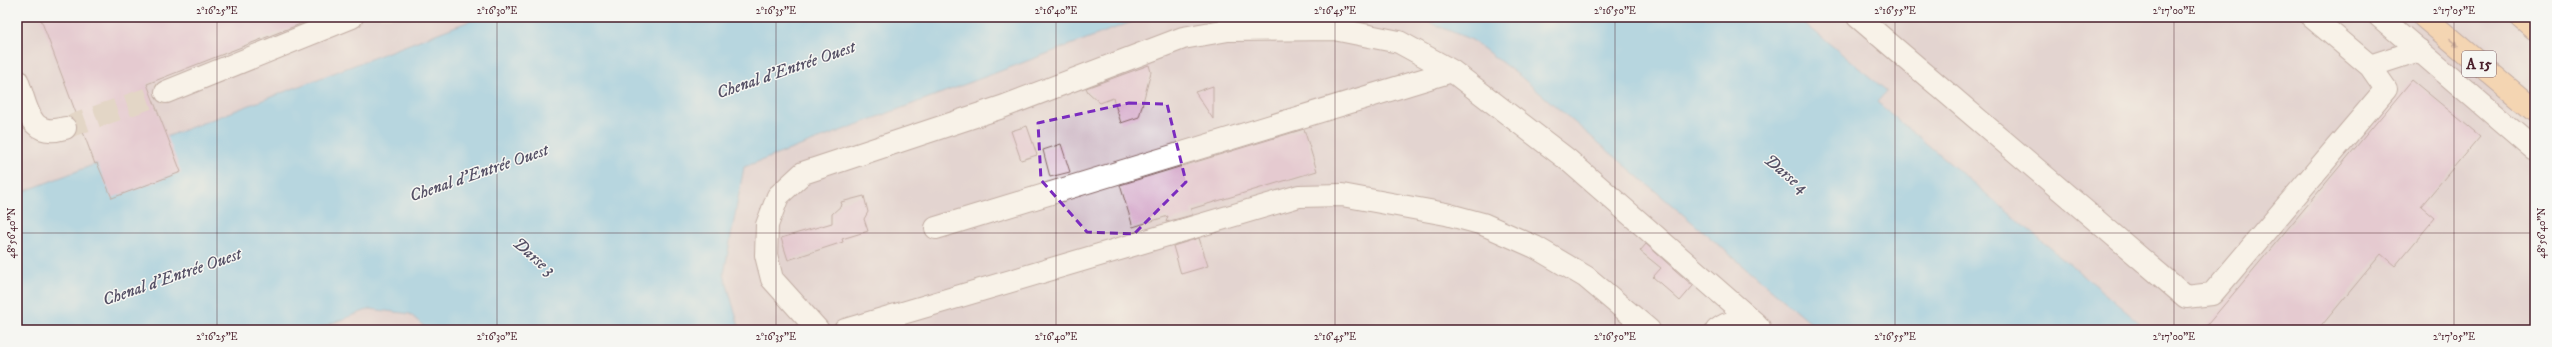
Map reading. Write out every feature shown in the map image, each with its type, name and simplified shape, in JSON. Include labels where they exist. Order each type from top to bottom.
[{"type":"highway","name":"A 15","points":[[2424,17],[2535,111]]},
{"type":"highway","points":[[2521,17],[2535,29]]},
{"type":"street","points":[[166,92],[352,17]]},
{"type":"street","points":[[1858,17],[2186,297],[2212,294],[2386,89],[2370,66],[2312,17]]},
{"type":"street","points":[[2380,17],[2535,150]]},
{"type":"street","points":[[818,330],[772,279],[766,255],[767,225],[778,196],[803,173],[1002,107],[1183,38],[1228,30],[1334,29],[1399,42],[1452,71],[1568,160],[1760,327]]},
{"type":"street","points":[[2370,66],[2418,50]]},
{"type":"street","points":[[936,228],[1452,71]]},
{"type":"street","points":[[17,80],[33,123],[42,130],[51,132],[65,128]]},
{"type":"street","points":[[845,330],[1299,196],[1342,195],[1446,214],[1484,224],[1535,247],[1586,277],[1649,330]]},
{"type":"street","points":[[1717,330],[1733,322],[1745,321],[1760,327]]},
{"type":"highlighted area","points":[[1129,103],[1167,104],[1186,182],[1134,234],[1087,232],[1041,180],[1038,123]]},
{"type":"shaded area","points":[[17,17],[480,17],[17,194]]},
{"type":"shaded area","points":[[1145,17],[1416,17],[1472,40],[1521,77],[1819,330],[739,329],[724,274],[744,167]]},
{"type":"shaded area","points":[[1797,17],[2535,17],[2535,330],[2148,330],[1877,102],[1886,91]]},
{"type":"shaded area","points":[[370,309],[410,314],[428,330],[314,330]]},
{"type":"water","points":[[480,17],[1145,17],[744,167],[724,274],[740,330],[428,330],[410,314],[370,309],[314,330],[17,330],[17,194]]},
{"type":"water","name":"Darse 4","points":[[1416,17],[1797,17],[1887,91],[1877,102],[2148,330],[1819,330],[1521,77],[1472,40]]},
{"type":"building","points":[[40,17],[318,17],[147,84],[181,172],[112,198],[97,163],[95,164]]},
{"type":"building","points":[[1149,65],[1151,72],[1139,117],[1121,123],[1113,98],[1100,103],[1088,92],[1086,88]]},
{"type":"building","points":[[2412,80],[2480,136],[2421,206],[2435,218],[2395,266],[2381,254],[2318,330],[2203,330]]},
{"type":"building","points":[[1213,86],[1213,119],[1195,92]]},
{"type":"building","points":[[1027,126],[1037,155],[1021,160],[1011,131]]},
{"type":"building","points":[[1304,129],[1317,171],[1191,209],[1192,215],[1166,222],[1168,216],[1133,227],[1120,185]]},
{"type":"building","points":[[1061,144],[1070,172],[1050,177],[1043,150]]},
{"type":"building","points":[[864,196],[868,212],[864,219],[868,231],[842,239],[843,242],[788,260],[781,238],[832,223],[832,214],[842,205],[841,202]]},
{"type":"building","points":[[1199,238],[1208,266],[1181,274],[1173,246]]},
{"type":"building","points":[[1646,244],[1693,286],[1680,301],[1653,277],[1661,268],[1640,251]]},
{"type":"tunnel","points":[[65,128],[166,92]]},
{"type":"water label","name":"Chenal d'Entrée Ouest","points":[[786,70]]},
{"type":"water label","name":"Chenal d'Entrée Ouest","points":[[479,173]]},
{"type":"water label","name":"Darse 3","points":[[534,257]]},
{"type":"water label","name":"Chenal d'Entrée Ouest","points":[[172,277]]}]
